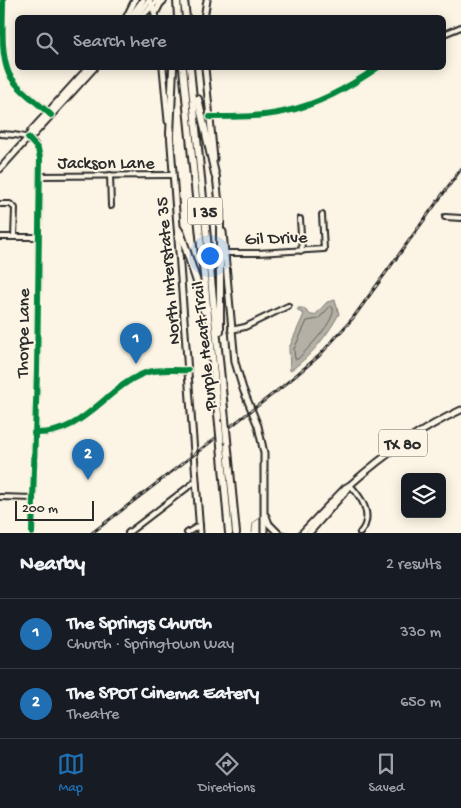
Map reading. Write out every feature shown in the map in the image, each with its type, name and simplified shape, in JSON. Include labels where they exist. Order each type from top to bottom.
[{"type":"highway","points":[[184,0],[186,15]]},
{"type":"highway","points":[[177,2],[177,15]]},
{"type":"highway","points":[[170,134],[173,70]]},
{"type":"highway","name":"Purple Heart Trail","points":[[183,70],[229,533]]},
{"type":"highway","points":[[192,70],[200,114],[216,178]]},
{"type":"highway","name":"Purple Heart Trail","points":[[192,70],[236,533]]},
{"type":"highway","points":[[219,354],[220,211]]},
{"type":"highway","points":[[178,229],[202,299],[214,374]]},
{"type":"main road","points":[[128,15],[135,0]]},
{"type":"main road","points":[[134,15],[143,0]]},
{"type":"main road","points":[[136,15],[151,2],[158,0]]},
{"type":"main road","points":[[156,15],[156,9],[164,0]]},
{"type":"main road","points":[[205,15],[208,0]]},
{"type":"main road","points":[[151,2],[156,15]]},
{"type":"main road","points":[[142,15],[151,2]]},
{"type":"main road","points":[[50,114],[86,70]]},
{"type":"main road","points":[[0,169],[28,138],[30,133],[58,108],[92,70]]},
{"type":"main road","name":"North Interstate 35","points":[[163,70],[178,229],[200,525],[199,533]]},
{"type":"main road","points":[[205,70],[225,253],[231,330],[242,389],[255,416],[264,453],[264,533]]},
{"type":"main road","points":[[58,108],[58,105],[69,93],[69,89]]},
{"type":"main road","name":"TX 80","points":[[305,533],[350,485],[385,456],[407,440],[461,410]]},
{"type":"main road","name":"TX 80","points":[[305,533],[327,506],[350,485]]},
{"type":"main road","points":[[264,511],[269,524],[278,533]]},
{"type":"street","points":[[3,0],[2,51],[6,69],[18,85],[50,114]]},
{"type":"street","points":[[446,33],[461,27]]},
{"type":"street","points":[[210,117],[260,115],[301,108],[335,94],[374,70]]},
{"type":"street","points":[[0,134],[21,134],[28,138]]},
{"type":"street","name":"Thorpe Lane","points":[[28,138],[40,153],[32,533]]},
{"type":"street","points":[[110,175],[111,206]]},
{"type":"street","name":"Jackson Lane","points":[[40,176],[173,175]]},
{"type":"street","points":[[0,204],[10,204],[15,208],[14,237]]},
{"type":"street","name":"Gil Drive","points":[[225,253],[324,249],[322,215]]},
{"type":"street","points":[[444,217],[461,218]]},
{"type":"street","points":[[300,219],[302,251]]},
{"type":"street","points":[[0,237],[39,237]]},
{"type":"street","points":[[231,330],[245,327],[288,306]]},
{"type":"street","points":[[34,433],[50,433],[70,426],[131,380],[146,373],[188,370]]},
{"type":"street","points":[[128,533],[196,481]]},
{"type":"street","points":[[350,485],[360,497],[367,513],[367,522],[360,533]]},
{"type":"street","points":[[0,497],[33,498]]},
{"type":"street","points":[[187,533],[200,525]]},
{"type":"water","points":[[335,300],[339,314],[324,338],[312,352],[290,371],[289,348],[304,314],[298,311],[298,308],[303,308],[311,315],[315,315],[327,302]]},
{"type":"waterway","points":[[267,515],[278,528],[288,532]]},
{"type":"waterway","points":[[252,533],[253,523],[261,517]]},
{"type":"railway","points":[[92,533],[282,387],[319,356],[353,318],[461,169]]},
{"type":"cycle path","points":[[3,0],[3,47],[9,74],[23,91],[51,115]]},
{"type":"cycle path","points":[[210,117],[256,116],[296,109],[333,94],[374,70]]},
{"type":"cycle path","points":[[28,138],[38,149],[40,158],[37,371],[32,533]]},
{"type":"cycle path","points":[[34,433],[52,432],[67,427],[93,410],[117,389],[145,373],[161,370],[188,370]]},
{"type":"place","name":"The Springs Church","points":[[136,364]]},
{"type":"place","name":"The SPOT Cinema Eatery","points":[[88,480]]}]
